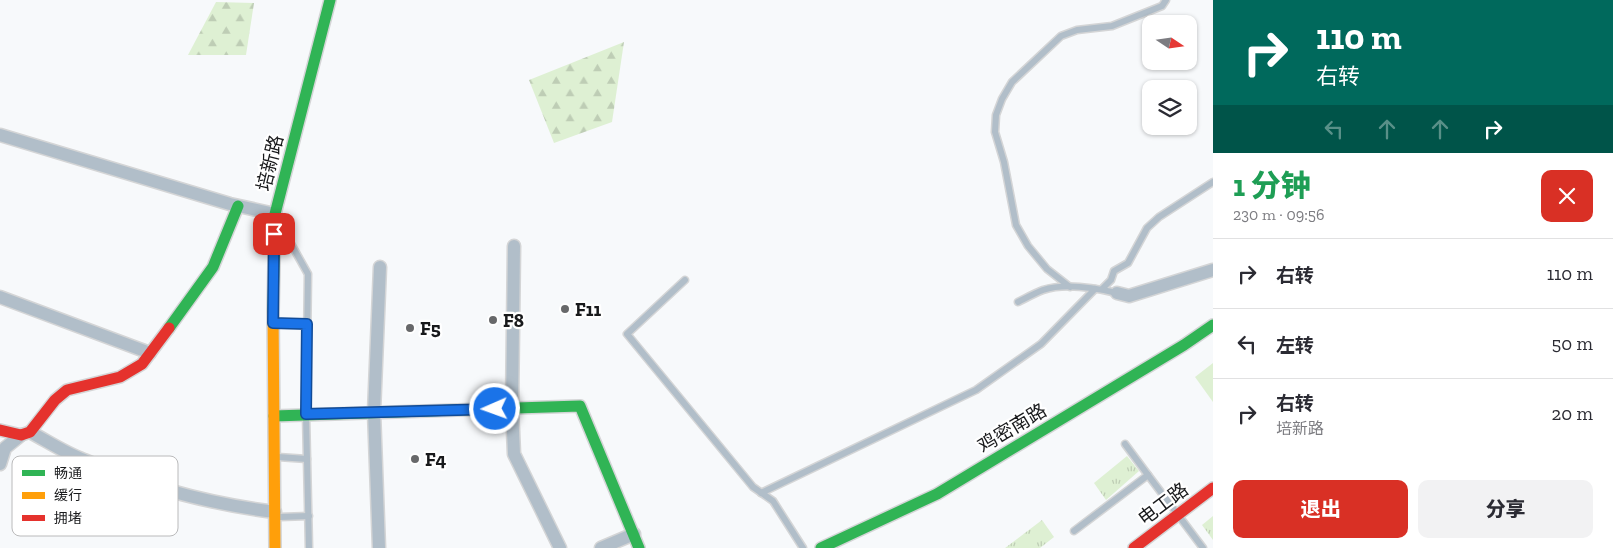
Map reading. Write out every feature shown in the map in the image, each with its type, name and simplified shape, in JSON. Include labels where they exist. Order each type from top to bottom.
[{"type":"main road","name":"培新路","points":[[275,548],[273,323],[275,214],[330,0]]},
{"type":"main road","points":[[0,430],[25,434],[55,400],[67,390],[120,377],[142,364],[213,267],[238,206]]},
{"type":"main road","name":"鸡密南路","points":[[821,548],[937,494],[1176,350],[1213,325]]},
{"type":"main road","points":[[274,416],[580,406],[640,548]]},
{"type":"main road","name":"电工路","points":[[1134,548],[1213,488]]},
{"type":"street","points":[[0,135],[238,206],[275,214]]},
{"type":"street","points":[[514,246],[512,408],[514,454],[560,548]]},
{"type":"street","points":[[379,548],[374,412],[380,267]]},
{"type":"street","points":[[1117,293],[1129,296],[1213,270]]},
{"type":"street","points":[[0,297],[150,353]]},
{"type":"street","points":[[0,464],[5,448],[25,434],[73,456]]},
{"type":"street","points":[[178,492],[275,514]]},
{"type":"street","points":[[601,548],[634,534]]},
{"type":"lane","points":[[1070,287],[1047,269],[1028,246],[1016,225],[1004,162],[995,132],[996,115],[1012,82],[1061,36],[1077,30],[1112,26],[1162,6],[1166,0]]},
{"type":"lane","points":[[761,493],[976,390],[1041,344],[1098,289],[1111,280],[1114,271],[1128,263],[1147,228],[1159,217],[1213,182]]},
{"type":"lane","points":[[275,214],[308,274],[306,414],[309,548]]},
{"type":"lane","points":[[685,280],[627,334],[753,487],[773,501],[803,548]]},
{"type":"lane","points":[[1018,302],[1045,290],[1070,287],[1098,289],[1117,293]]},
{"type":"lane","points":[[273,323],[307,324]]},
{"type":"lane","points":[[1125,444],[1203,548]]},
{"type":"lane","points":[[274,457],[307,459]]},
{"type":"lane","points":[[1074,531],[1148,475]]},
{"type":"lane","points":[[275,514],[308,516]]},
{"type":"green space","points":[[216,2],[254,3],[246,55],[188,55]]},
{"type":"green space","points":[[624,42],[612,122],[554,143],[529,80]]},
{"type":"green space","points":[[1213,363],[1213,402],[1195,377]]},
{"type":"green space","points":[[1127,456],[1139,471],[1106,500],[1094,483]]},
{"type":"green space","points":[[1213,516],[1213,540],[1202,525]]},
{"type":"green space","points":[[1042,520],[1054,537],[1040,548],[1005,548]]},
{"type":"traffic: fast","points":[[273,312],[275,214],[330,0]]},
{"type":"traffic: fast","points":[[169,328],[213,267],[238,206]]},
{"type":"traffic: fast","points":[[821,548],[937,494],[1184,345],[1213,325]]},
{"type":"traffic: fast","points":[[274,416],[580,406],[639,548]]},
{"type":"traffic: slow","points":[[273,312],[275,548]]},
{"type":"traffic: jam","points":[[0,430],[21,435],[30,432],[55,400],[67,390],[120,377],[142,364],[169,328]]},
{"type":"traffic: jam","points":[[1134,548],[1213,488]]},
{"type":"place","name":"F11","points":[[565,309]]},
{"type":"place","name":"F8","points":[[493,320]]},
{"type":"place","name":"F5","points":[[410,328]]},
{"type":"place","name":"F4","points":[[415,459]]},
{"type":"route","points":[[274,234],[273,323],[307,324],[306,414],[495,409]]}]
